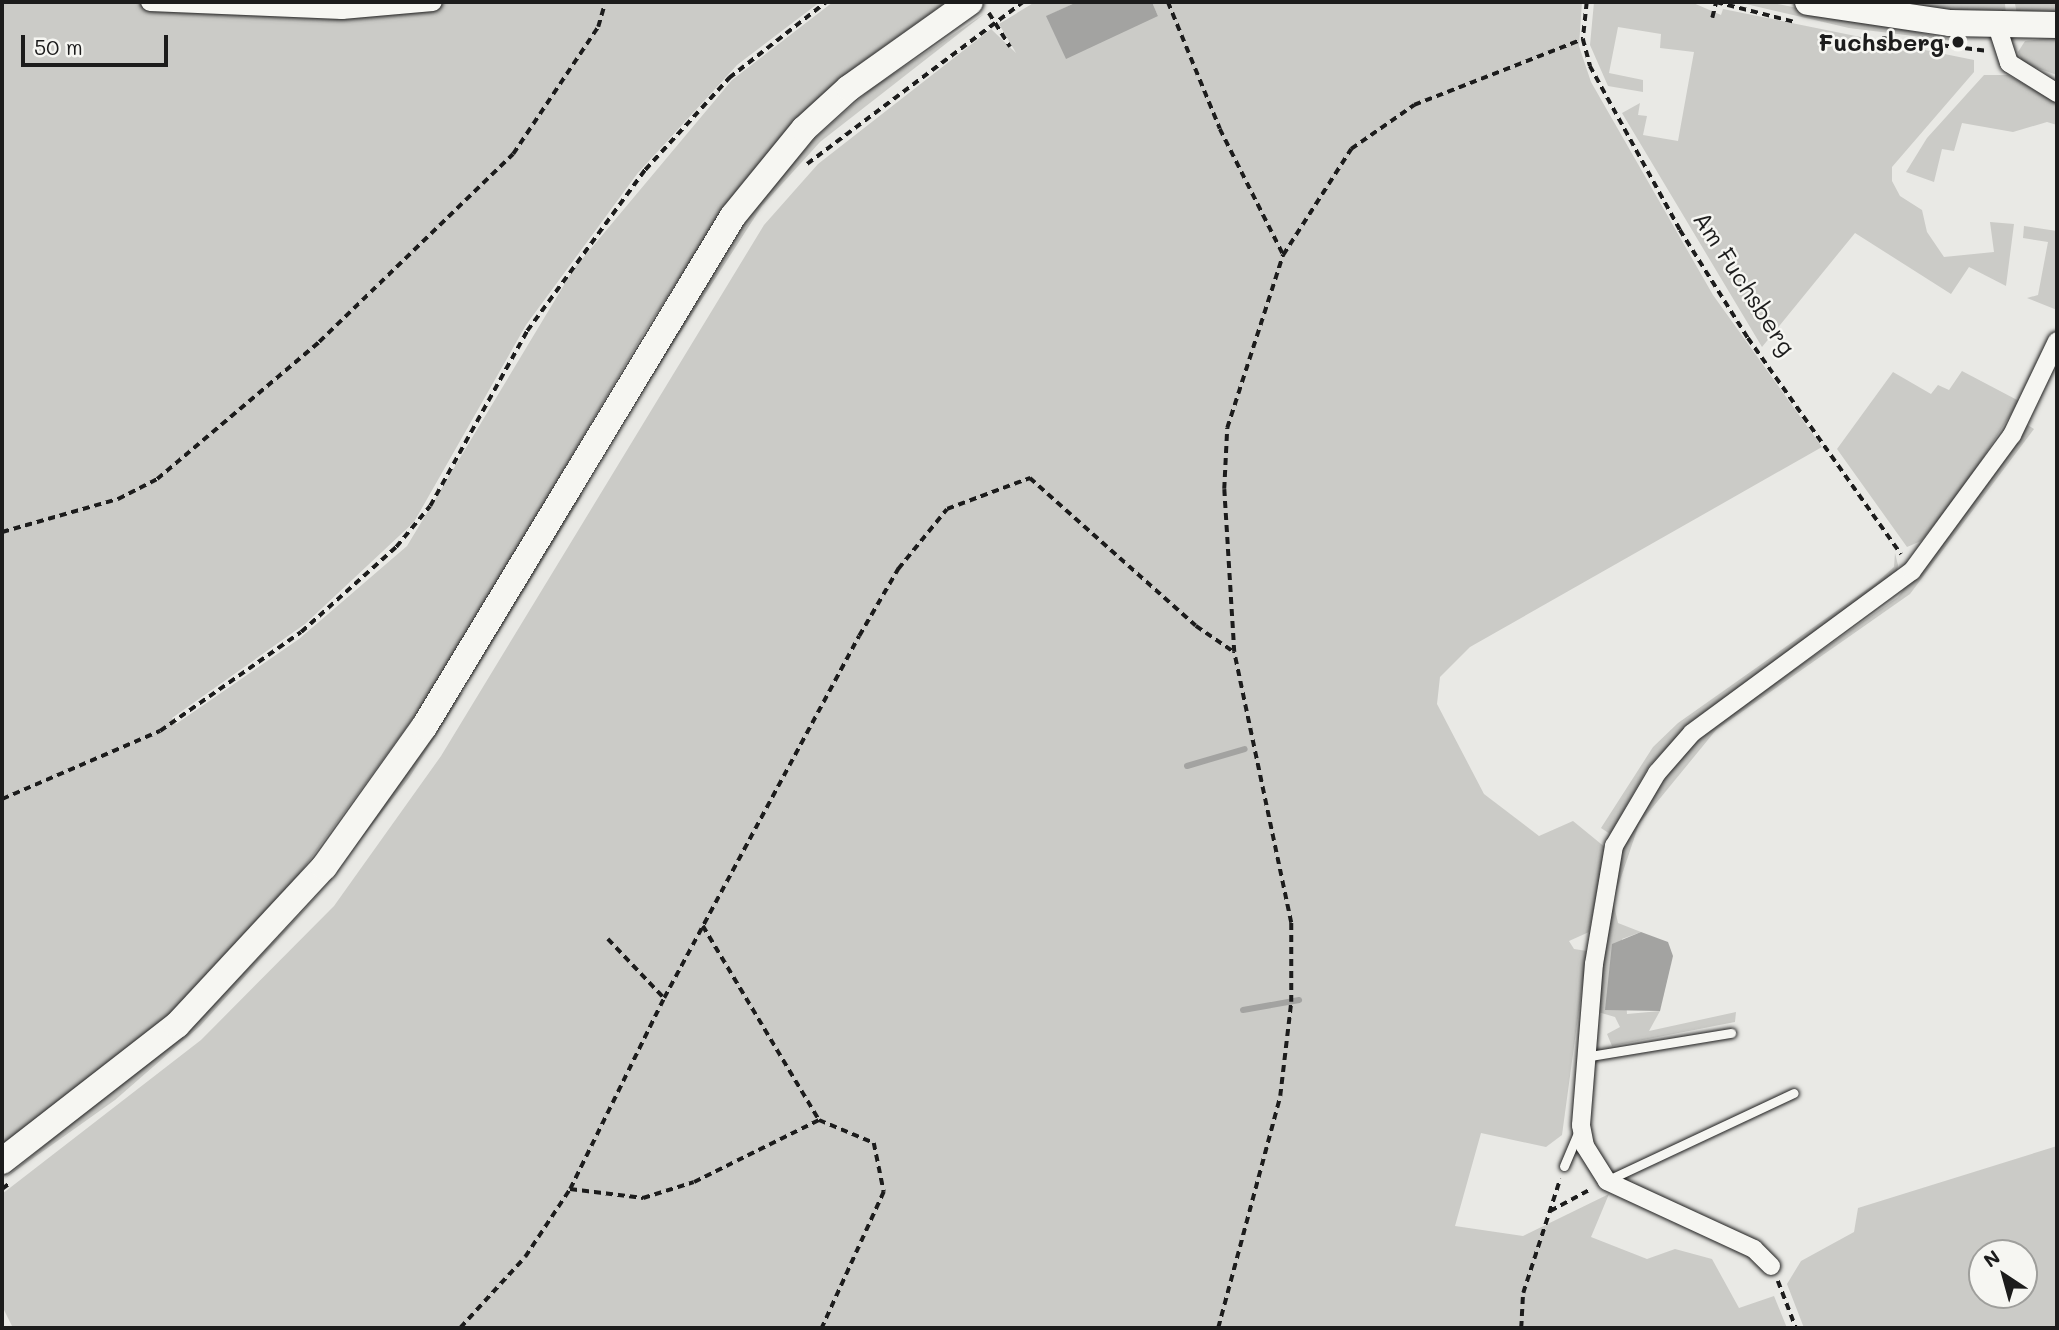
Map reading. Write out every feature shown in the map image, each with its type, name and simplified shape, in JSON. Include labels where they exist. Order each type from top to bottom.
[{"type":"main road","points":[[2,1161],[177,1025],[324,867],[448,688],[733,216],[831,104],[970,2]]},
{"type":"main road","points":[[1808,2],[1997,26],[2057,25]]},
{"type":"street","points":[[150,2],[342,10],[433,2]]},
{"type":"street","points":[[1997,26],[2011,65],[2057,93]]},
{"type":"street","points":[[1771,1266],[1754,1250],[1607,1181],[1585,1146],[1581,1125],[1590,1056],[1596,942],[1614,846],[1671,754],[1912,571],[1995,461],[2057,341]]},
{"type":"lane","points":[[1590,1056],[1731,1033]]},
{"type":"lane","points":[[1607,1181],[1794,1093]]},
{"type":"lane","points":[[1564,1166],[1581,1125]]},
{"type":"path","points":[[2,532],[118,499],[157,479],[319,342],[513,154],[598,27],[605,2]]},
{"type":"path","points":[[2,799],[160,731],[301,632],[396,547],[423,517],[527,331],[645,170],[729,78],[826,2]]},
{"type":"path","points":[[1168,2],[1220,129],[1283,255]]},
{"type":"path","name":"Am Fuchsberg","points":[[1587,2],[1583,40],[1595,78],[1714,287],[1912,571]]},
{"type":"path","points":[[1713,18],[1716,2]]},
{"type":"path","points":[[992,20],[1010,47]]},
{"type":"path","points":[[1218,1328],[1278,1109],[1291,1002],[1290,923],[1234,652],[1224,489],[1227,428],[1283,255],[1327,179],[1370,130],[1414,105],[1583,40]]},
{"type":"path","points":[[460,1328],[525,1257],[570,1189],[664,998],[898,569],[947,509],[1030,478],[1196,626],[1234,652]]},
{"type":"path","points":[[703,926],[819,1120],[874,1143],[884,1192],[822,1328]]},
{"type":"path","points":[[608,939],[664,998]]},
{"type":"path","points":[[570,1189],[643,1198],[694,1182],[819,1120]]},
{"type":"path","points":[[1521,1328],[1523,1293],[1564,1166]]},
{"type":"path","points":[[1550,1211],[1607,1181]]},
{"type":"path","points":[[1771,1266],[1796,1328]]},
{"type":"shaded area","points":[[2,2],[820,2],[737,65],[637,174],[526,325],[414,522],[305,624],[172,718],[176,724],[299,639],[407,546],[573,270],[732,80],[833,2],[946,2],[855,67],[790,127],[739,187],[645,331],[438,684],[284,895],[174,1013],[2,1149]]},
{"type":"shaded area","points":[[1035,2],[1077,2],[1047,16],[1158,16],[1152,2],[1582,2],[1579,46],[1591,82],[1713,295],[1822,447],[1470,647],[1440,677],[1437,704],[1484,794],[1539,836],[1573,821],[1606,848],[1589,932],[1569,941],[1574,949],[1587,951],[1562,1135],[1546,1147],[1481,1133],[1455,1226],[1523,1236],[1609,1194],[1591,1237],[1647,1259],[1675,1249],[1712,1259],[1739,1308],[1774,1296],[1787,1328],[13,1328],[2,1306],[2,1194],[201,1040],[334,906],[441,756],[764,225],[818,164],[991,29],[1016,53],[999,24]]},
{"type":"shaded area","points":[[1077,2],[1152,2],[1158,16],[1066,59],[1046,16]]},
{"type":"shaded area","points":[[1594,2],[1691,2],[1721,15],[1723,9],[1974,60],[1974,72],[1892,167],[1892,181],[1900,196],[1922,210],[1927,232],[1944,257],[1994,252],[1990,222],[2014,224],[2006,286],[1969,267],[1951,294],[1855,233],[1762,347],[1622,113],[1640,103],[1638,115],[1647,116],[1643,135],[1678,141],[1694,52],[1660,48],[1661,34],[1618,27],[1609,73],[1643,80],[1643,92],[1608,86],[1590,45]]},
{"type":"shaded area","points":[[1737,2],[1768,2],[1970,43],[1849,28]]},
{"type":"shaded area","points":[[1885,2],[2057,2],[2057,12],[2017,14],[2015,4],[2005,4],[2006,14],[1976,13]]},
{"type":"shaded area","points":[[984,14],[820,142],[762,206],[585,481],[757,203],[815,138],[872,88]]},
{"type":"shaded area","points":[[2057,37],[2057,75],[2023,63],[2018,52],[2025,41]]},
{"type":"shaded area","points":[[1984,75],[2008,75],[2057,103],[2057,125],[2047,122],[2013,132],[1962,123],[1954,151],[1942,149],[1934,182],[1906,172],[1927,138]]},
{"type":"shaded area","points":[[2024,226],[2057,231],[2057,310],[2027,298],[2038,295],[2048,242],[2023,238]]},
{"type":"shaded area","points":[[1962,371],[2019,401],[1964,488],[1921,541],[1907,547],[1837,449],[1893,372],[1931,394],[1938,385],[1949,390]]},
{"type":"shaded area","points":[[2026,424],[2034,429],[1910,594],[1716,730],[1639,824],[1613,901],[1618,923],[1641,932],[1622,939],[1627,1014],[1660,1011],[1649,1031],[1736,1012],[1735,1022],[1612,1046],[1607,1034],[1620,1027],[1615,1017],[1598,1012],[1599,957],[1620,850],[1654,794],[1691,742],[1898,597]]},
{"type":"shaded area","points":[[581,492],[582,496],[471,678],[469,674]]},
{"type":"shaded area","points":[[1895,553],[1897,573],[1692,721],[1649,766],[1610,834],[1601,828],[1653,747],[1678,723],[1876,583],[1894,567]]},
{"type":"shaded area","points":[[463,693],[409,778],[336,871],[459,694]]},
{"type":"shaded area","points":[[330,883],[200,1026],[115,1100],[4,1179],[211,1007]]},
{"type":"shaded area","points":[[1641,932],[1668,942],[1673,956],[1660,1011],[1605,1010],[1612,944]]},
{"type":"shaded area","points":[[2057,1146],[2057,1328],[1804,1328],[1787,1284],[1801,1261],[1854,1232],[1858,1208]]},
{"type":"waterway","points":[[1187,766],[1245,749]]},
{"type":"waterway","points":[[1243,1010],[1299,1000]]},
{"type":"place","name":"Fuchsberg","points":[[1958,42]]}]
